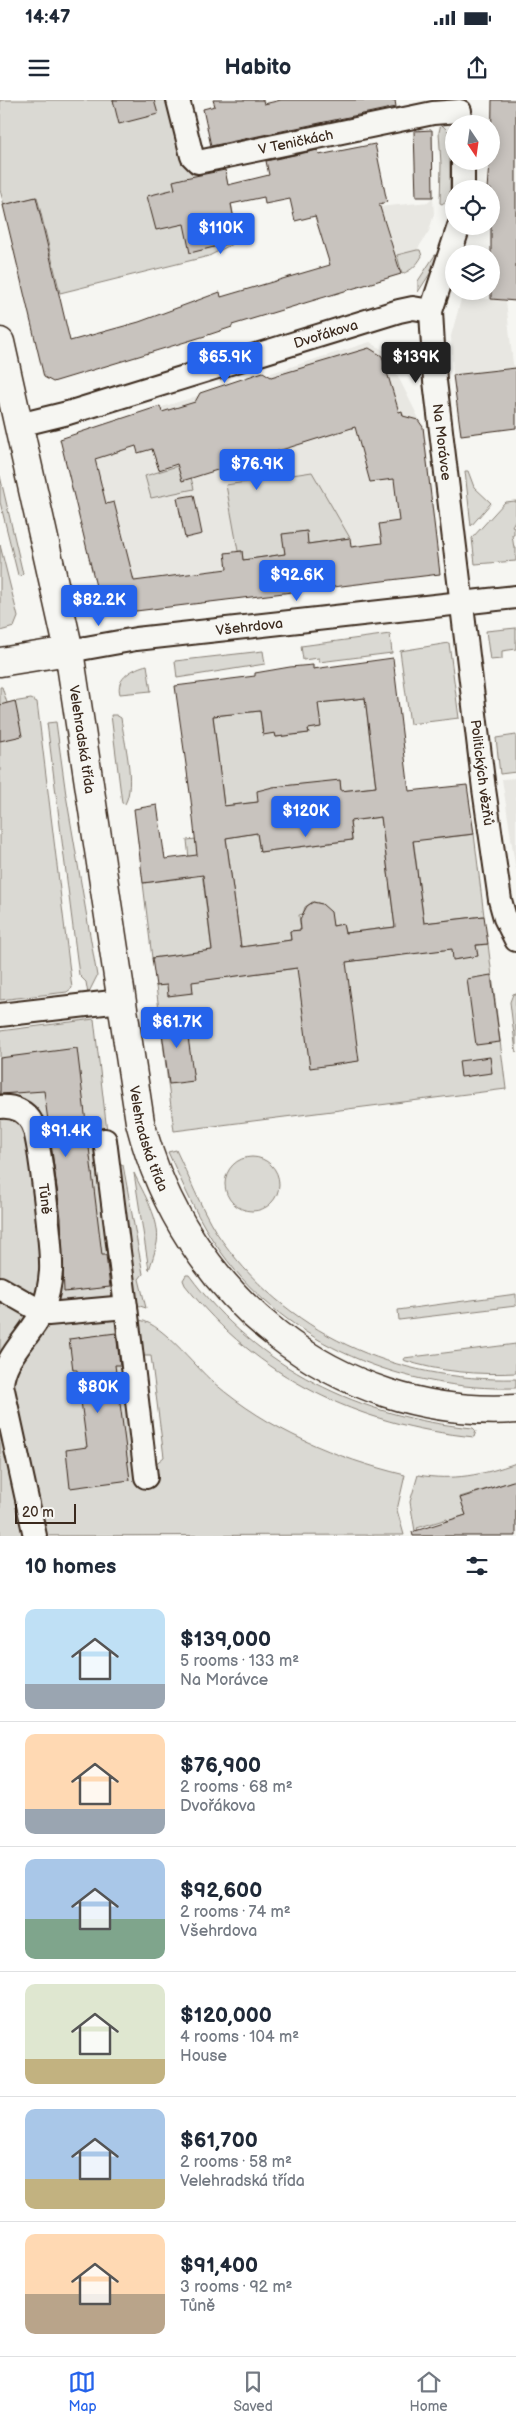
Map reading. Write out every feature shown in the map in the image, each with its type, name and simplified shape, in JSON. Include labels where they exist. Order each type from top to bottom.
[{"type":"main road","name":"Velehradská třída","points":[[0,342],[69,651],[136,1099],[152,1166],[188,1238],[222,1284],[239,1302],[288,1343],[354,1380],[421,1401],[478,1408],[516,1409]]},
{"type":"main road","points":[[0,662],[69,651]]},
{"type":"street","name":"V Teničkách","points":[[178,100],[192,156],[198,162],[434,113],[460,111]]},
{"type":"street","name":"Na Morávce","points":[[456,235],[431,311],[435,381],[461,602]]},
{"type":"street","name":"Dvořákova","points":[[18,425],[68,413],[399,310],[413,308],[431,311]]},
{"type":"street","name":"Všehrdova","points":[[69,651],[136,639],[516,597]]},
{"type":"street","name":"Politických vězňů","points":[[461,602],[478,750],[500,900],[505,918],[516,940]]},
{"type":"street","points":[[0,1015],[121,1001]]},
{"type":"street","name":"Tůně","points":[[0,1107],[12,1108],[26,1115],[36,1132],[50,1246],[51,1270],[47,1296],[42,1312],[12,1357],[6,1368],[2,1385],[35,1536]]},
{"type":"street","points":[[105,1140],[146,1477]]},
{"type":"street","points":[[0,1288],[42,1312],[55,1315],[126,1307]]},
{"type":"shaded area","points":[[0,100],[170,100],[186,164],[225,170],[238,241],[209,256],[60,293],[37,197],[4,205],[0,190]]},
{"type":"shaded area","points":[[441,124],[445,128],[445,170],[450,170],[450,180],[445,180],[445,202],[442,204],[440,203],[441,164],[439,132]]},
{"type":"shaded area","points":[[433,197],[434,214],[429,231],[402,274],[385,221],[322,240],[316,223],[367,208],[429,202]]},
{"type":"shaded area","points":[[420,250],[422,256],[416,265],[402,274],[397,255]]},
{"type":"shaded area","points":[[435,255],[437,255],[431,272],[418,292],[418,281]]},
{"type":"shaded area","points":[[461,300],[506,301],[513,364],[516,367],[516,392],[493,371],[453,375],[451,336]]},
{"type":"shaded area","points":[[370,342],[386,352],[423,427],[440,574],[103,615],[60,439]]},
{"type":"shaded area","points":[[187,463],[194,489],[151,498],[145,476]]},
{"type":"shaded area","points":[[465,471],[468,471],[474,487],[491,503],[471,526]]},
{"type":"shaded area","points":[[312,472],[350,538],[308,544],[306,531],[283,535],[285,554],[243,560],[242,551],[238,551],[226,485]]},
{"type":"shaded area","points":[[0,476],[23,574],[20,577],[0,502]]},
{"type":"shaded area","points":[[516,501],[516,519],[512,526],[514,527],[514,535],[512,535],[514,548],[516,548],[516,561],[475,564],[472,538],[505,502]]},
{"type":"shaded area","points":[[0,545],[18,617],[14,627],[0,631]]},
{"type":"shaded area","points":[[516,628],[516,649],[502,651],[502,659],[490,660],[486,631]]},
{"type":"shaded area","points":[[390,634],[392,653],[319,662],[319,658],[303,660],[301,646]]},
{"type":"shaded area","points":[[449,643],[459,718],[410,724],[400,651]]},
{"type":"shaded area","points":[[263,651],[265,664],[177,678],[175,661]]},
{"type":"shaded area","points":[[147,665],[151,691],[120,694],[120,683],[123,679],[131,671]]},
{"type":"shaded area","points":[[0,687],[2,687],[7,703],[31,699],[37,702],[72,988],[67,992],[0,1000]]},
{"type":"shaded area","points":[[365,698],[376,787],[341,791],[340,781],[273,787],[258,802],[224,806],[213,716],[260,711],[263,734],[275,733],[276,737],[308,733],[308,729],[320,727],[318,703]]},
{"type":"shaded area","points":[[111,715],[121,718],[129,774],[128,796],[125,804],[122,803]]},
{"type":"shaded area","points":[[56,722],[66,795],[97,976],[88,994],[86,982],[79,975],[47,723]]},
{"type":"shaded area","points":[[516,735],[516,772],[500,774],[496,738]]},
{"type":"shaded area","points":[[516,778],[516,871],[502,779]]},
{"type":"shaded area","points":[[381,817],[395,927],[345,933],[343,924],[333,926],[330,911],[327,911],[322,904],[313,902],[305,907],[303,914],[299,915],[301,930],[290,931],[291,940],[241,947],[226,838],[257,833],[260,852],[352,840],[350,821]]},
{"type":"shaded area","points":[[411,823],[434,839],[474,834],[484,916],[424,923]]},
{"type":"shaded area","points":[[196,839],[198,841],[212,950],[152,958],[143,883],[191,877],[187,840]]},
{"type":"shaded area","points":[[488,944],[506,1089],[174,1131],[156,986]]},
{"type":"shaded area","points":[[516,993],[516,1052],[510,1002],[513,994]]},
{"type":"shaded area","points":[[94,1019],[111,1166],[123,1165],[143,1274],[139,1279],[146,1308],[137,1305],[131,1300],[113,1179],[148,1483],[154,1465],[164,1457],[151,1356],[140,1356],[135,1320],[144,1321],[165,1334],[206,1376],[257,1415],[328,1451],[405,1475],[397,1510],[404,1535],[0,1536],[0,1031]]},
{"type":"shaded area","points":[[176,1150],[216,1232],[244,1268],[275,1298],[310,1324],[347,1345],[387,1361],[428,1372],[471,1378],[516,1379],[516,1388],[474,1387],[432,1381],[391,1371],[352,1356],[314,1337],[280,1313],[248,1285],[221,1252],[205,1228],[168,1152]]},
{"type":"shaded area","points":[[252,1157],[262,1159],[271,1165],[277,1174],[279,1184],[277,1194],[271,1203],[262,1209],[252,1211],[242,1209],[233,1203],[227,1194],[225,1184],[227,1174],[233,1165],[242,1159]]},
{"type":"shaded area","points":[[134,1173],[154,1216],[158,1234],[149,1270]]},
{"type":"shaded area","points":[[186,1275],[189,1275],[216,1308],[246,1337],[279,1362],[314,1383],[352,1400],[391,1413],[431,1422],[473,1428],[476,1431],[474,1437],[431,1431],[390,1421],[350,1408],[313,1391],[278,1371],[244,1346],[214,1318],[185,1285],[183,1280]]},
{"type":"shaded area","points":[[516,1294],[516,1306],[399,1320],[398,1310]]},
{"type":"shaded area","points":[[516,1344],[516,1373],[459,1372],[403,1360],[404,1358]]},
{"type":"shaded area","points":[[516,1463],[516,1484],[514,1481],[460,1497],[466,1515],[417,1528],[418,1530],[415,1531],[410,1502],[418,1475],[431,1477],[468,1476]]},
{"type":"building","points":[[113,100],[154,100],[158,114],[119,124]]},
{"type":"building","points":[[213,100],[263,100],[264,104],[281,100],[395,100],[396,107],[211,146],[203,109],[215,106]]},
{"type":"building","points":[[492,100],[516,100],[516,301],[500,300],[500,245],[491,245],[491,235],[500,235],[500,180],[488,180],[488,170],[500,170],[500,115],[492,115]]},
{"type":"building","points":[[432,130],[433,197],[416,197],[414,131]]},
{"type":"building","points":[[375,144],[387,202],[379,204],[401,274],[53,382],[44,377],[3,205],[36,197],[70,341],[139,322],[220,292],[221,297],[330,265],[315,216],[295,221],[290,199],[265,204],[264,197],[231,204],[238,241],[190,253],[184,224],[156,230],[147,196],[175,189],[173,181],[185,178],[225,170],[228,185],[269,175],[266,161],[318,150],[319,155]]},
{"type":"building","points":[[369,348],[382,356],[399,412],[402,411],[403,416],[418,420],[423,427],[440,574],[103,615],[60,439],[160,406],[162,412],[195,402],[200,393],[263,372],[271,377]],"holes":[[[355,427],[370,482],[394,479],[399,521],[379,524],[382,543],[351,547],[350,538],[308,544],[307,531],[282,534],[285,554],[243,560],[242,551],[225,553],[227,569],[134,581],[114,502],[106,504],[95,459],[136,446],[138,453],[152,449],[159,470],[177,464],[182,481]]]},
{"type":"building","points":[[516,368],[516,428],[461,435],[453,375]]},
{"type":"building","points":[[194,495],[202,534],[185,538],[177,498]]},
{"type":"building","points":[[393,658],[409,791],[467,785],[474,834],[413,841],[424,923],[484,916],[488,944],[476,945],[478,956],[453,960],[452,949],[346,962],[359,1061],[310,1068],[297,968],[192,982],[193,993],[168,996],[167,985],[156,986],[152,958],[212,950],[203,875],[143,883],[134,809],[157,805],[165,859],[197,855],[175,686],[255,676],[255,673],[290,667],[313,665],[313,669]],"holes":[[[365,698],[376,787],[341,791],[340,780],[273,787],[257,791],[258,802],[224,806],[213,716],[260,711],[263,735],[275,733],[276,737],[309,733],[308,729],[321,727],[318,703]],[[381,817],[395,927],[345,933],[343,924],[333,926],[331,912],[322,904],[313,902],[307,906],[300,919],[301,930],[290,931],[291,940],[241,947],[226,838],[257,833],[260,852],[352,840],[350,821]]]},
{"type":"building","points":[[15,701],[22,736],[0,741],[0,705]]},
{"type":"building","points":[[491,975],[500,1042],[476,1045],[467,979]]},
{"type":"building","points":[[185,1015],[194,1081],[169,1084],[160,1018]]},
{"type":"building","points":[[77,1048],[102,1255],[106,1255],[110,1287],[64,1292],[61,1218],[44,1091],[0,1094],[0,1058]]},
{"type":"building","points":[[490,1057],[492,1073],[461,1077],[459,1061]]},
{"type":"building","points":[[116,1333],[120,1365],[115,1365],[130,1480],[70,1488],[66,1450],[87,1447],[77,1370],[73,1370],[69,1339]]},
{"type":"building","points":[[516,1480],[516,1536],[413,1536],[412,1532],[466,1515],[460,1498]]}]
